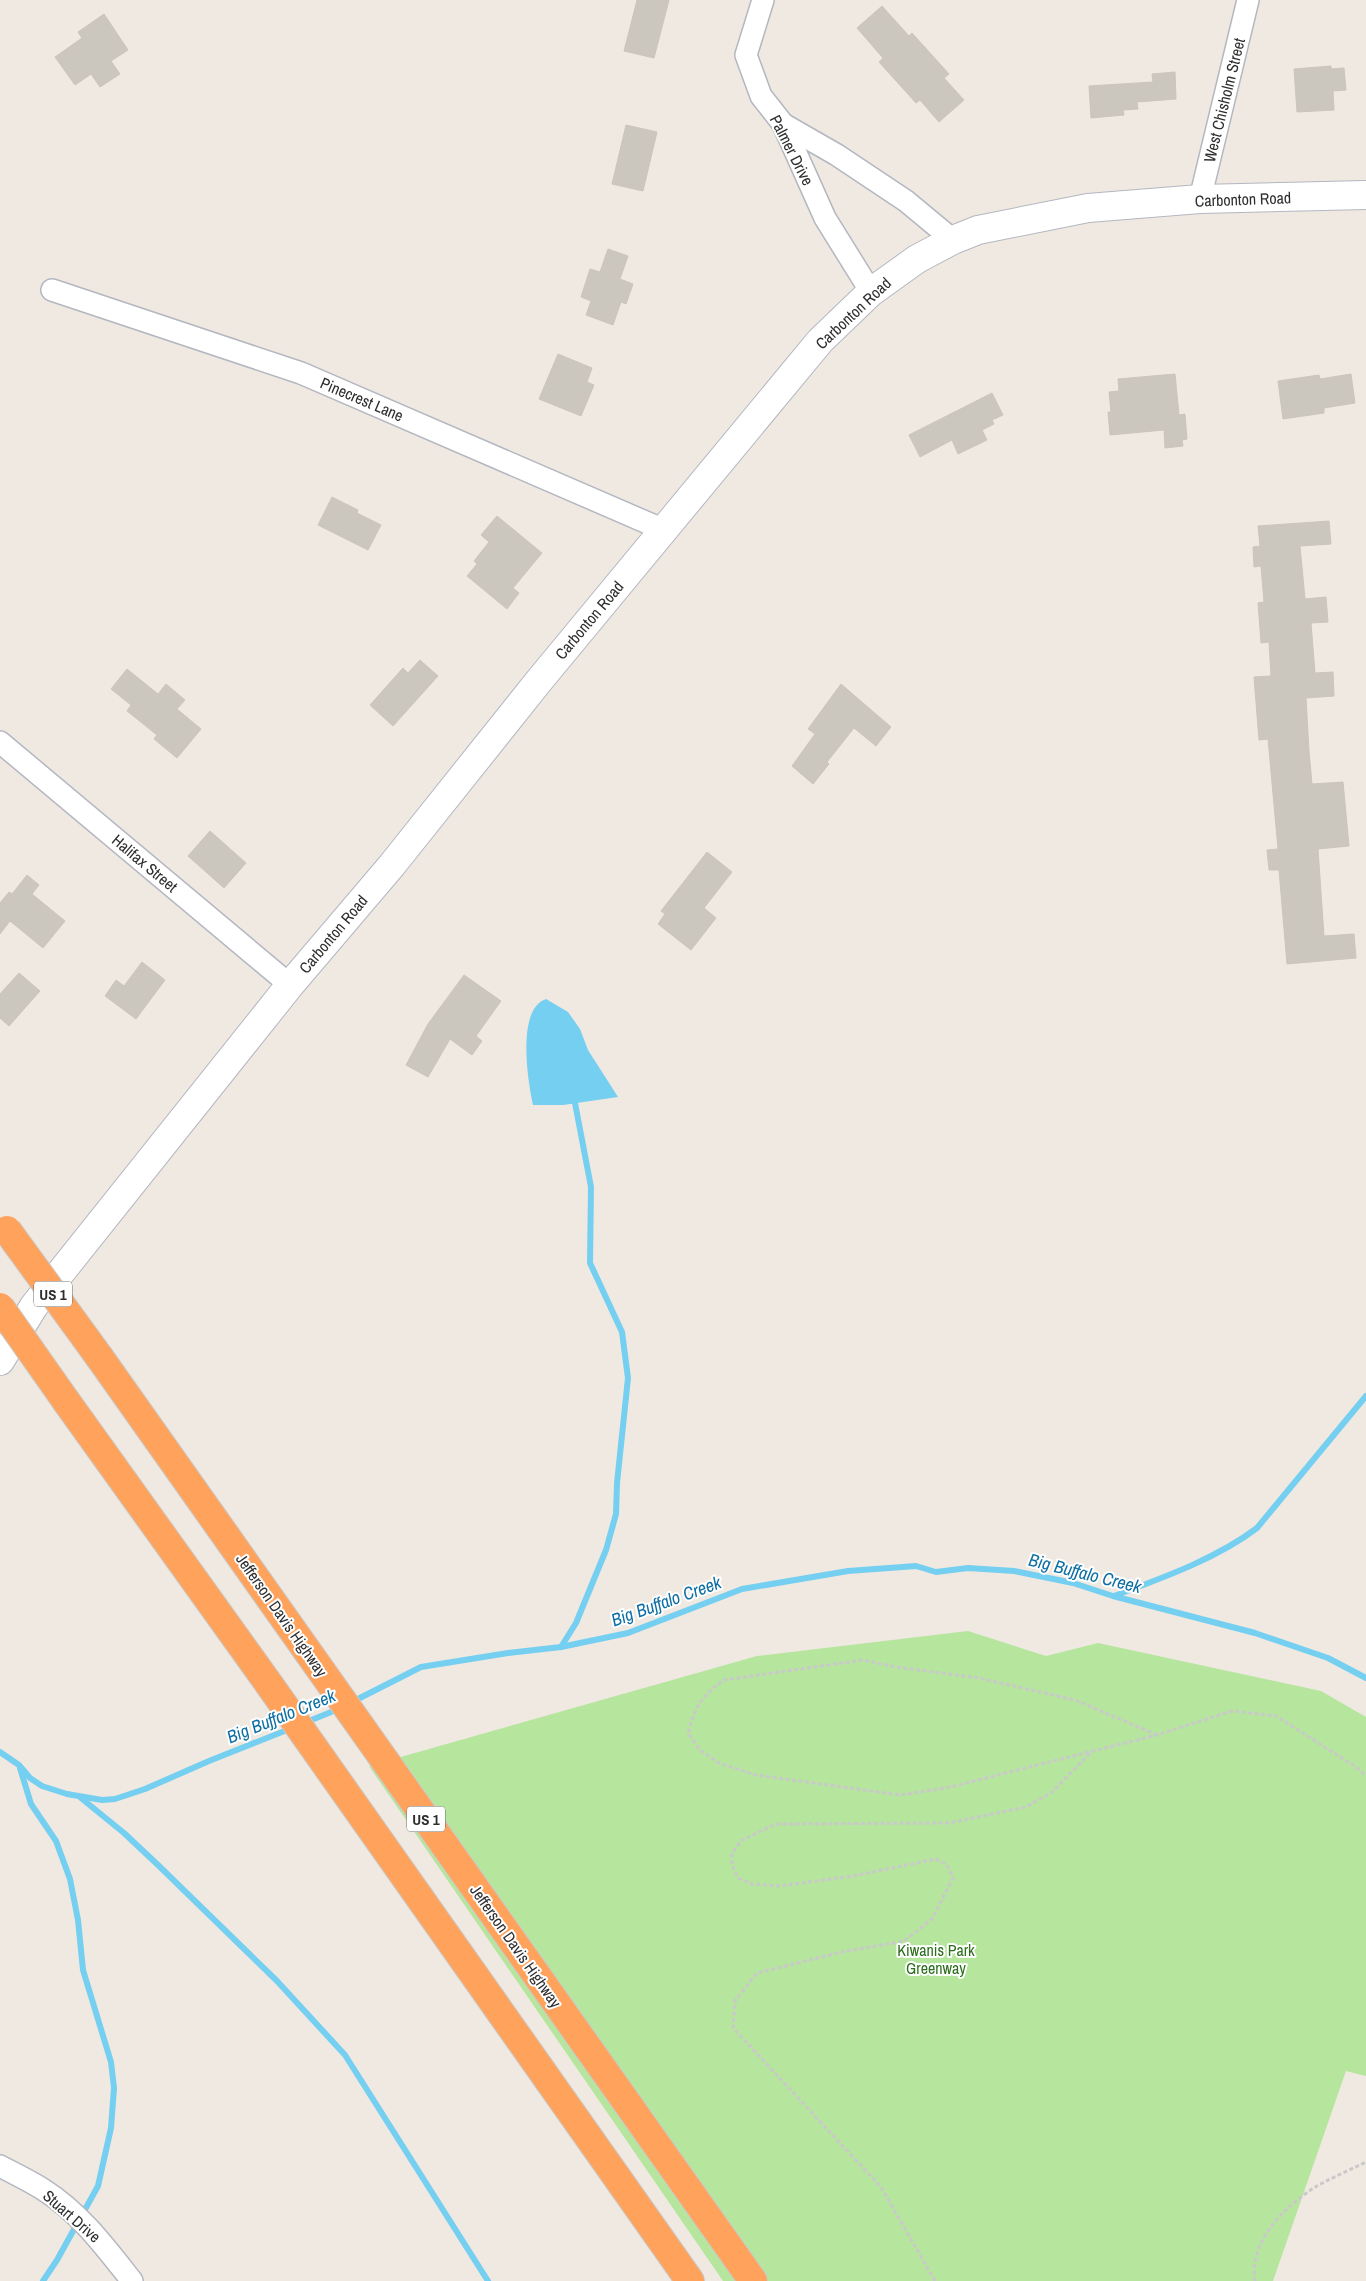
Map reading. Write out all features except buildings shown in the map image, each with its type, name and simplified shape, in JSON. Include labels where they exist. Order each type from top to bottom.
[{"type":"highway","name":"Jefferson Davis Highway","points":[[3,1226],[100,1358],[752,2281]]},
{"type":"highway","points":[[0,1307],[690,2281]]},
{"type":"street","name":"Palmer Drive","points":[[763,0],[746,55],[761,96],[783,124],[825,218],[871,292]]},
{"type":"street","name":"West Chisholm Street","points":[[1200,199],[1248,0]]},
{"type":"street","points":[[783,124],[837,155],[906,201],[953,240]]},
{"type":"street","name":"Carbonton Road","points":[[0,1362],[34,1306],[290,985],[398,857],[538,682],[820,341],[871,292],[917,259],[953,240],[978,230],[1088,208],[1200,199],[1366,196]]},
{"type":"street","name":"Pinecrest Lane","points":[[52,290],[301,373],[664,530]]},
{"type":"street","name":"Halifax Street","points":[[0,742],[290,985]]},
{"type":"street","name":"Stuart Drive","points":[[0,2166],[45,2191],[80,2219],[102,2242],[132,2281]]},
{"type":"path","points":[[1157,1735],[1075,1700],[979,1678],[896,1667],[863,1660],[724,1680],[709,1691],[695,1708],[688,1733],[700,1750],[719,1763],[756,1775],[900,1795],[946,1788],[1157,1735],[1232,1710],[1276,1716],[1356,1766],[1366,1776]]},
{"type":"path","points":[[935,2281],[881,2187],[733,2028],[735,2001],[757,1972],[842,1952],[904,1941],[932,1919],[953,1878],[947,1864],[936,1859],[853,1876],[779,1886],[752,1884],[738,1878],[732,1865],[732,1853],[742,1840],[776,1824],[948,1823],[1026,1807],[1052,1792],[1092,1751]]},
{"type":"path","points":[[1255,2281],[1256,2253],[1267,2233],[1290,2206],[1318,2186],[1366,2162]]},
{"type":"green space","name":"Kiwanis Park Greenway","points":[[968,1631],[1046,1656],[1098,1643],[1321,1691],[1366,1717],[1366,2076],[1346,2071],[1273,2281],[723,2281],[369,1766],[757,1656]]},
{"type":"water","points":[[546,999],[568,1012],[580,1029],[588,1050],[618,1097],[563,1105],[533,1105],[527,1064],[527,1031],[537,1005]]},
{"type":"waterway","points":[[561,1647],[576,1623],[606,1550],[616,1514],[617,1483],[628,1378],[622,1332],[590,1263],[591,1187],[575,1103],[570,1096]]},
{"type":"waterway","points":[[1114,1596],[1170,1575],[1206,1558],[1257,1528],[1366,1396]]},
{"type":"waterway","name":"Big Buffalo Creek","points":[[352,1702],[421,1667],[508,1653],[561,1647],[628,1633],[742,1589],[848,1571],[916,1566],[936,1572],[968,1568],[1014,1571],[1073,1583],[1113,1596],[1255,1633],[1328,1658],[1366,1678]]},
{"type":"waterway","name":"Big Buffalo Creek","points":[[304,1723],[341,1708]]},
{"type":"waterway","name":"Big Buffalo Creek","points":[[0,1752],[19,1765],[30,1778],[42,1786],[67,1794],[102,1800],[115,1799],[145,1789],[292,1728]]},
{"type":"waterway","points":[[20,1768],[31,1804],[56,1841],[70,1879],[78,1920],[83,1970],[111,2062],[114,2088],[111,2128],[98,2186],[57,2260],[43,2281]]},
{"type":"waterway","points":[[81,1798],[124,1833],[158,1865],[277,1981],[345,2055],[488,2281]]}]
